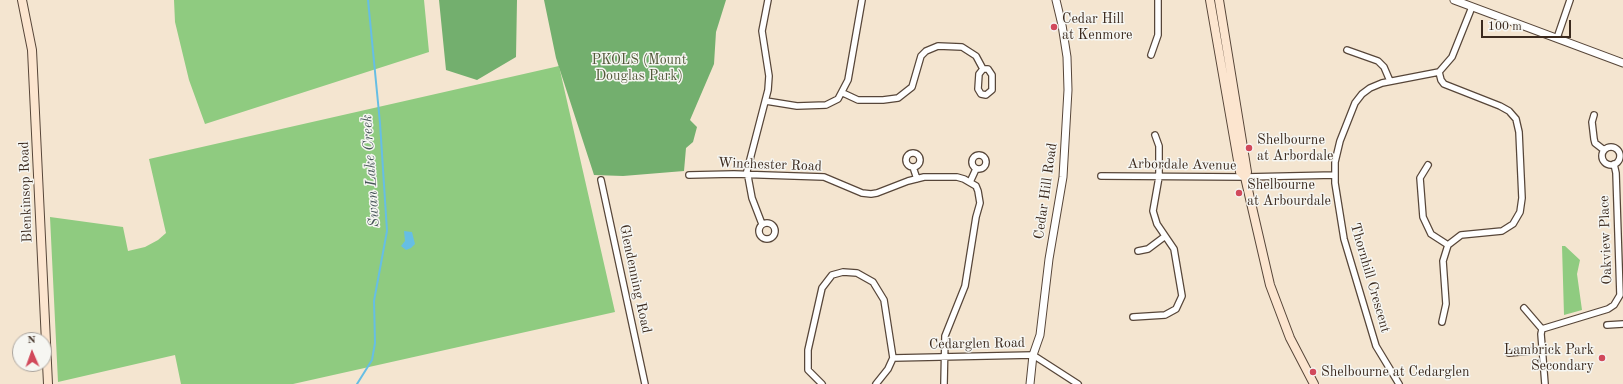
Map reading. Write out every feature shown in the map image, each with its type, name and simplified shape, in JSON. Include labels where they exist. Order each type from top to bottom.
[{"type":"main road","name":"Blenkinsop Road","points":[[22,0],[32,50],[48,384]]},
{"type":"main road","points":[[1210,0],[1240,170],[1244,177],[1270,285],[1290,338],[1314,384]]},
{"type":"main road","points":[[1219,0],[1246,170],[1244,177]]},
{"type":"street","points":[[762,224],[752,198],[747,171],[766,101],[769,76],[762,31],[768,0]]},
{"type":"street","points":[[766,101],[785,106],[826,105],[833,103],[843,93],[848,80],[862,0]]},
{"type":"street","name":"Cedar Hill Road","points":[[1030,384],[1033,355],[1040,334],[1049,259],[1063,177],[1068,90],[1067,57],[1056,0]]},
{"type":"street","points":[[1151,55],[1158,35],[1158,0]]},
{"type":"street","points":[[1454,0],[1623,63]]},
{"type":"street","points":[[1557,38],[1570,0]]},
{"type":"street","points":[[1442,322],[1446,304],[1443,261],[1448,245],[1461,235],[1502,231],[1513,224],[1520,212],[1522,198],[1519,132],[1516,119],[1510,111],[1453,88],[1441,80],[1439,72],[1452,58],[1472,6]]},
{"type":"street","points":[[843,93],[862,100],[898,98],[912,87],[921,56],[926,51],[938,46],[962,47],[976,56],[983,69]]},
{"type":"street","points":[[1347,50],[1378,61],[1384,67],[1390,81]]},
{"type":"street","name":"Thornhill Crescent","points":[[1398,384],[1376,346],[1344,239],[1335,175],[1340,141],[1356,102],[1362,94],[1370,88],[1390,81],[1439,72]]},
{"type":"street","points":[[1594,115],[1592,122],[1595,143],[1604,150],[1604,161],[1608,164],[1614,164]]},
{"type":"street","points":[[1132,317],[1165,315],[1176,309],[1182,296],[1174,248],[1164,237],[1157,224],[1154,211],[1159,176],[1159,146],[1155,135]]},
{"type":"street","name":"Oakview Place","points":[[1542,329],[1608,309],[1614,305],[1620,295],[1616,173],[1614,164],[1620,158],[1618,151],[1611,147],[1604,150]]},
{"type":"street","points":[[1428,165],[1420,178],[1423,217],[1431,234],[1448,245]]},
{"type":"street","points":[[913,167],[916,179]]},
{"type":"street","points":[[944,384],[945,336],[965,286],[976,217],[980,203],[978,191],[970,182],[976,169]]},
{"type":"street","name":"Winchester Road","points":[[689,175],[734,174],[749,176],[824,177],[862,193],[871,194],[924,177],[957,177],[970,182]]},
{"type":"street","name":"Arbordale Avenue","points":[[1101,176],[1244,177],[1335,175]]},
{"type":"street","name":"Glendenning Road","points":[[601,180],[645,384]]},
{"type":"street","points":[[1138,251],[1148,249],[1164,237]]},
{"type":"street","points":[[822,384],[808,370],[808,350],[822,288],[832,275],[843,272],[857,273],[874,282],[884,300],[893,358],[888,369],[876,384]]},
{"type":"street","points":[[1524,308],[1542,329],[1540,334],[1545,384]]},
{"type":"street","points":[[1607,325],[1623,324]]},
{"type":"street","points":[[1509,353],[1541,350]]},
{"type":"street","name":"Cedarglen Road","points":[[893,358],[1033,355],[1078,384]]},
{"type":"green space","points":[[174,0],[424,0],[429,52],[205,124],[189,80],[175,22]]},
{"type":"green space","points":[[439,0],[517,0],[516,57],[477,80],[446,70]]},
{"type":"green space","name":"PKOLS (Mount Douglas Park)","points":[[544,0],[726,0],[716,32],[714,64],[690,120],[697,127],[693,142],[686,148],[684,171],[623,176],[594,175],[556,58]]},
{"type":"green space","points":[[559,66],[615,312],[293,384],[181,384],[175,355],[58,382],[50,217],[123,227],[128,251],[145,247],[158,240],[166,233],[149,159]]},
{"type":"green space","points":[[1562,246],[1565,246],[1580,260],[1577,274],[1582,310],[1564,315]]},
{"type":"water","points":[[404,231],[412,232],[415,244],[406,250],[401,246],[405,241]]},
{"type":"waterway","name":"Swan Lake Creek","points":[[357,384],[372,360],[375,343],[374,301],[387,231],[380,123],[368,0]]},
{"type":"place","name":"Cedar Hill at Kenmore","points":[[1054,27]]},
{"type":"place","name":"Shelbourne at Arbordale","points":[[1249,148]]},
{"type":"place","name":"Shelbourne at Arbourdale","points":[[1239,193]]},
{"type":"place","name":"Lambrick Park Secondary","points":[[1602,358]]},
{"type":"place","name":"Shelbourne at Cedarglen","points":[[1313,372]]}]
